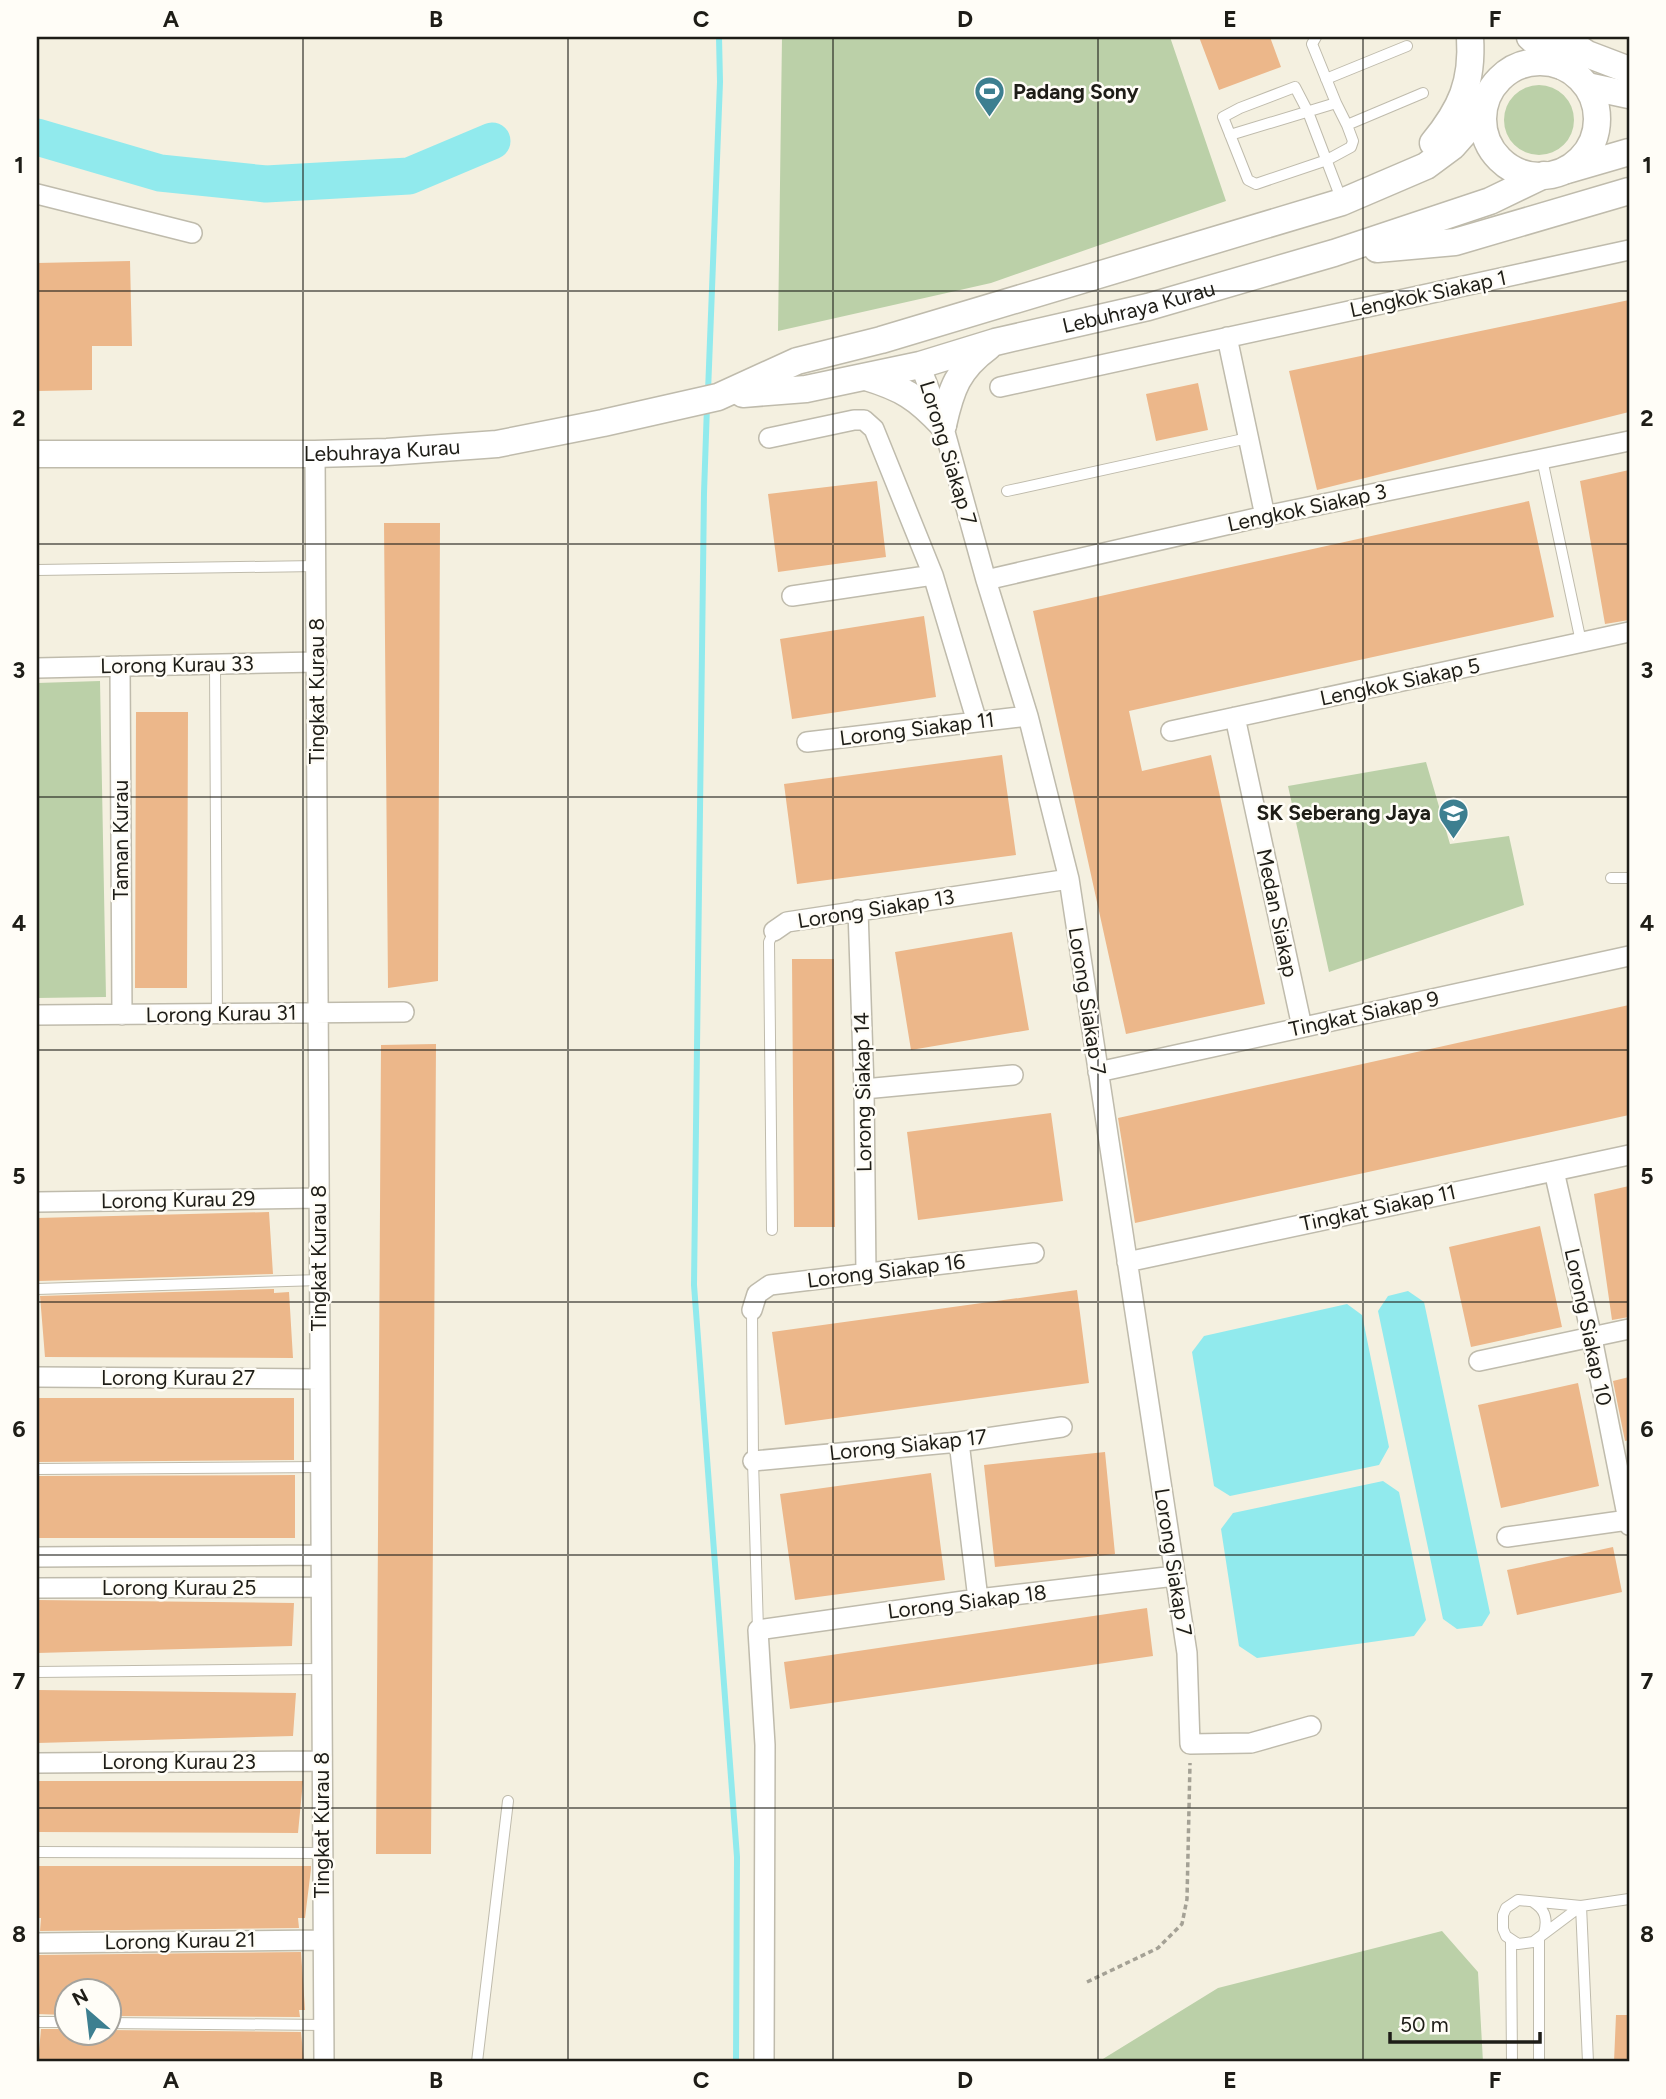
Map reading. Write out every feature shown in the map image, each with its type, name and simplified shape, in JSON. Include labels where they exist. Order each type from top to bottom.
[{"type":"street","points":[[1374,189],[1429,149],[1453,119],[1468,85],[1472,58],[1470,37]]},
{"type":"street","points":[[1485,37],[1486,103],[1483,129],[1489,145],[1499,158],[1512,168],[1528,174],[1553,173],[1629,152]]},
{"type":"street","points":[[1530,37],[1562,66],[1576,74],[1587,86],[1595,104],[1597,124],[1591,143],[1579,160],[1553,173]]},
{"type":"street","points":[[1562,37],[1587,54],[1629,70]]},
{"type":"street","points":[[1486,103],[1501,76],[1519,65],[1541,61],[1562,66]]},
{"type":"street","points":[[1587,86],[1629,95]]},
{"type":"street","name":"Lebuhraya Kurau","points":[[719,397],[797,362],[881,340],[1342,202],[1426,166],[1453,146],[1486,103]]},
{"type":"street","name":"Lebuhraya Kurau","points":[[37,454],[315,454],[497,444],[603,424],[719,397],[806,389],[920,365],[995,342],[1148,307],[1334,253],[1490,201],[1553,173]]},
{"type":"street","points":[[1334,253],[1455,242],[1629,191]]},
{"type":"street","points":[[37,194],[192,233]]},
{"type":"street","name":"Lengkok Siakap 1","points":[[1000,387],[1629,250]]},
{"type":"street","points":[[1136,263],[1123,274],[1120,285],[1129,302],[1137,307],[1148,307]]},
{"type":"street","points":[[920,365],[926,352],[936,342],[1000,324],[1025,309],[1044,290]]},
{"type":"street","points":[[1227,337],[1265,516]]},
{"type":"street","points":[[943,425],[949,398],[959,375],[972,359],[995,342]]},
{"type":"street","name":"Lorong Siakap 7","points":[[920,365],[943,425],[986,580],[1028,716],[1069,879],[1187,1653],[1190,1744]]},
{"type":"street","points":[[865,376],[908,393],[943,425]]},
{"type":"street","points":[[769,438],[864,420],[874,429],[933,575],[977,722]]},
{"type":"street","name":"Lengkok Siakap 3","points":[[986,580],[1265,516],[1629,441]]},
{"type":"street","name":"Tingkat Kurau 8","points":[[315,454],[324,2062]]},
{"type":"street","points":[[792,596],[933,575]]},
{"type":"street","name":"Lengkok Siakap 5","points":[[1171,731],[1629,632]]},
{"type":"street","name":"Lorong Kurau 33","points":[[37,668],[317,662]]},
{"type":"street","name":"Taman Kurau","points":[[120,666],[122,1015]]},
{"type":"street","name":"Lorong Siakap 11","points":[[807,743],[1028,716]]},
{"type":"street","name":"Medan Siakap","points":[[1235,717],[1302,1027]]},
{"type":"street","name":"Lorong Siakap 13","points":[[774,931],[787,922],[1069,879]]},
{"type":"street","name":"Lorong Siakap 14","points":[[859,910],[866,1274]]},
{"type":"street","name":"Tingkat Siakap 9","points":[[1098,1072],[1629,956]]},
{"type":"street","name":"Lorong Kurau 31","points":[[37,1015],[404,1012]]},
{"type":"street","points":[[864,1089],[1013,1075]]},
{"type":"street","name":"Tingkat Siakap 11","points":[[1127,1262],[1629,1155]]},
{"type":"street","name":"Lorong Siakap 10","points":[[1554,1171],[1592,1338],[1629,1525]]},
{"type":"street","name":"Lorong Kurau 29","points":[[37,1202],[319,1198]]},
{"type":"street","name":"Lorong Siakap 16","points":[[752,1310],[757,1294],[770,1285],[1034,1253]]},
{"type":"street","points":[[1479,1361],[1629,1329]]},
{"type":"street","name":"Lorong Kurau 27","points":[[37,1377],[320,1379]]},
{"type":"street","name":"Lorong Siakap 17","points":[[753,1461],[959,1442],[1062,1427]]},
{"type":"street","points":[[959,1442],[978,1599]]},
{"type":"street","points":[[1507,1537],[1628,1520]]},
{"type":"street","name":"Lorong Kurau 25","points":[[37,1557],[321,1555]]},
{"type":"street","name":"Lorong Siakap 18","points":[[758,1630],[978,1599],[1175,1576]]},
{"type":"street","name":"Lorong Kurau 25","points":[[37,1588],[321,1587]]},
{"type":"street","points":[[758,1630],[765,1745],[764,2062]]},
{"type":"street","points":[[1190,1744],[1251,1743],[1311,1726]]},
{"type":"street","name":"Lorong Kurau 23","points":[[37,1763],[322,1761]]},
{"type":"street","name":"Lorong Kurau 21","points":[[37,1943],[323,1940]]},
{"type":"lane","points":[[1316,37],[1312,44],[1347,125],[1353,141],[1351,147],[1327,160],[1255,184],[1248,180],[1223,117],[1294,87],[1308,112],[1327,160],[1342,202]]},
{"type":"lane","points":[[1326,79],[1406,46]]},
{"type":"lane","points":[[1347,125],[1423,93]]},
{"type":"lane","points":[[1230,135],[1336,103]]},
{"type":"lane","points":[[1007,491],[1248,439]]},
{"type":"lane","points":[[1542,459],[1581,642]]},
{"type":"lane","points":[[37,570],[316,566]]},
{"type":"lane","points":[[215,664],[217,1014]]},
{"type":"lane","points":[[1611,878],[1629,878]]},
{"type":"lane","name":"Lorong Siakap 13","points":[[772,1230],[769,942],[774,931]]},
{"type":"lane","points":[[37,1289],[320,1280]]},
{"type":"lane","points":[[752,1310],[758,1630]]},
{"type":"lane","points":[[37,1469],[321,1467]]},
{"type":"lane","points":[[37,1672],[322,1670]]},
{"type":"lane","points":[[477,2062],[508,1801]]},
{"type":"lane","points":[[37,1852],[323,1853]]},
{"type":"lane","points":[[1512,2062],[1511,1941],[1503,1929],[1506,1908],[1518,1900],[1581,1906],[1629,1899]]},
{"type":"lane","points":[[1532,1902],[1539,1905],[1546,1918],[1541,1935],[1539,2062]]},
{"type":"lane","points":[[1511,1941],[1526,1944],[1581,1906]]},
{"type":"lane","points":[[1581,1906],[1588,2062]]},
{"type":"lane","points":[[122,2023],[323,2025]]},
{"type":"path","points":[[1087,1982],[1158,1948],[1182,1924],[1187,1899],[1190,1744]]},
{"type":"green space","name":"Padang Sony","points":[[782,37],[1170,37],[1226,201],[991,283],[778,331]]},
{"type":"green space","points":[[1539,85],[1564,95],[1574,120],[1564,145],[1539,155],[1514,145],[1504,120],[1514,95]]},
{"type":"green space","points":[[100,681],[106,997],[37,998],[37,683]]},
{"type":"green space","points":[[1426,762],[1450,844],[1509,836],[1524,905],[1329,972],[1288,786]]},
{"type":"green space","points":[[1442,1931],[1478,1972],[1483,2062],[1098,2062],[1218,1988]]},
{"type":"water","points":[[1408,1291],[1424,1302],[1490,1613],[1482,1626],[1457,1629],[1443,1619],[1378,1311],[1388,1296]]},
{"type":"water","points":[[1347,1304],[1362,1315],[1389,1447],[1379,1465],[1230,1496],[1214,1486],[1192,1352],[1204,1336]]},
{"type":"water","points":[[1383,1481],[1399,1492],[1426,1620],[1414,1636],[1257,1658],[1239,1646],[1221,1529],[1233,1513]]},
{"type":"building","points":[[1199,37],[1270,37],[1281,67],[1219,90]]},
{"type":"building","points":[[130,261],[132,346],[92,346],[92,390],[37,391],[37,263]]},
{"type":"building","points":[[1629,300],[1629,412],[1317,490],[1289,371]]},
{"type":"building","points":[[1198,383],[1208,430],[1156,441],[1146,394]]},
{"type":"building","points":[[1629,470],[1629,620],[1605,624],[1580,481]]},
{"type":"building","points":[[877,481],[886,557],[778,572],[768,494]]},
{"type":"building","points":[[1529,501],[1554,617],[1129,711],[1142,771],[1211,755],[1265,1004],[1126,1034],[1033,611]]},
{"type":"building","points":[[384,523],[440,523],[438,981],[388,988]]},
{"type":"building","points":[[924,616],[936,697],[792,719],[780,639]]},
{"type":"building","points":[[136,712],[188,712],[187,988],[135,988]]},
{"type":"building","points":[[1002,755],[1016,855],[797,884],[784,784]]},
{"type":"building","points":[[1012,932],[1029,1030],[911,1050],[895,952]]},
{"type":"building","points":[[792,959],[834,959],[835,1227],[794,1227]]},
{"type":"building","points":[[1629,1005],[1629,1115],[1135,1223],[1118,1118]]},
{"type":"building","points":[[436,1044],[431,1854],[376,1854],[381,1045]]},
{"type":"building","points":[[1051,1113],[1063,1201],[918,1220],[907,1132]]},
{"type":"building","points":[[1629,1186],[1629,1317],[1612,1320],[1594,1194]]},
{"type":"building","points":[[269,1212],[273,1274],[39,1281],[37,1276],[37,1218]]},
{"type":"building","points":[[1540,1226],[1562,1327],[1471,1347],[1449,1247]]},
{"type":"building","points":[[274,1289],[274,1293],[289,1292],[293,1358],[45,1357],[40,1296]]},
{"type":"building","points":[[1077,1290],[1089,1383],[785,1425],[772,1332]]},
{"type":"building","points":[[1629,1377],[1629,1440],[1625,1441],[1613,1381]]},
{"type":"building","points":[[1578,1383],[1599,1486],[1501,1508],[1478,1405]]},
{"type":"building","points":[[37,1398],[294,1398],[294,1460],[37,1462]]},
{"type":"building","points":[[1105,1452],[1115,1554],[995,1567],[984,1465]]},
{"type":"building","points":[[931,1473],[945,1580],[795,1600],[780,1494]]},
{"type":"building","points":[[295,1475],[295,1538],[37,1538],[37,1476]]},
{"type":"building","points":[[1613,1547],[1622,1592],[1517,1615],[1507,1570]]},
{"type":"building","points":[[37,1600],[294,1603],[292,1646],[37,1653]]},
{"type":"building","points":[[1147,1608],[1153,1656],[790,1709],[784,1662]]},
{"type":"building","points":[[37,1690],[296,1693],[293,1736],[37,1743]]},
{"type":"building","points":[[37,1781],[303,1781],[298,1833],[37,1832]]},
{"type":"building","points":[[37,1866],[311,1866],[311,1869],[305,1918],[298,1918],[299,1928],[40,1931],[41,1918],[37,1918]]},
{"type":"building","points":[[301,1952],[305,2010],[299,2010],[300,2017],[122,2016],[122,1976],[52,1976],[52,2015],[37,2014],[38,1955]]},
{"type":"building","points":[[1616,2015],[1629,2015],[1629,2062],[1614,2062]]},
{"type":"building","points":[[41,2029],[52,2029],[52,2046],[122,2046],[122,2030],[301,2032],[304,2062],[38,2062]]},
{"type":"waterway","points":[[708,392],[720,82],[719,37]]},
{"type":"waterway","points":[[37,137],[160,173],[266,184],[409,176],[492,141]]},
{"type":"waterway","points":[[707,406],[694,1285],[737,1857],[736,2062]]},
{"type":"place","name":"Padang Sony","points":[[990,119]]},
{"type":"place","name":"SK Seberang Jaya","points":[[1454,840]]}]
